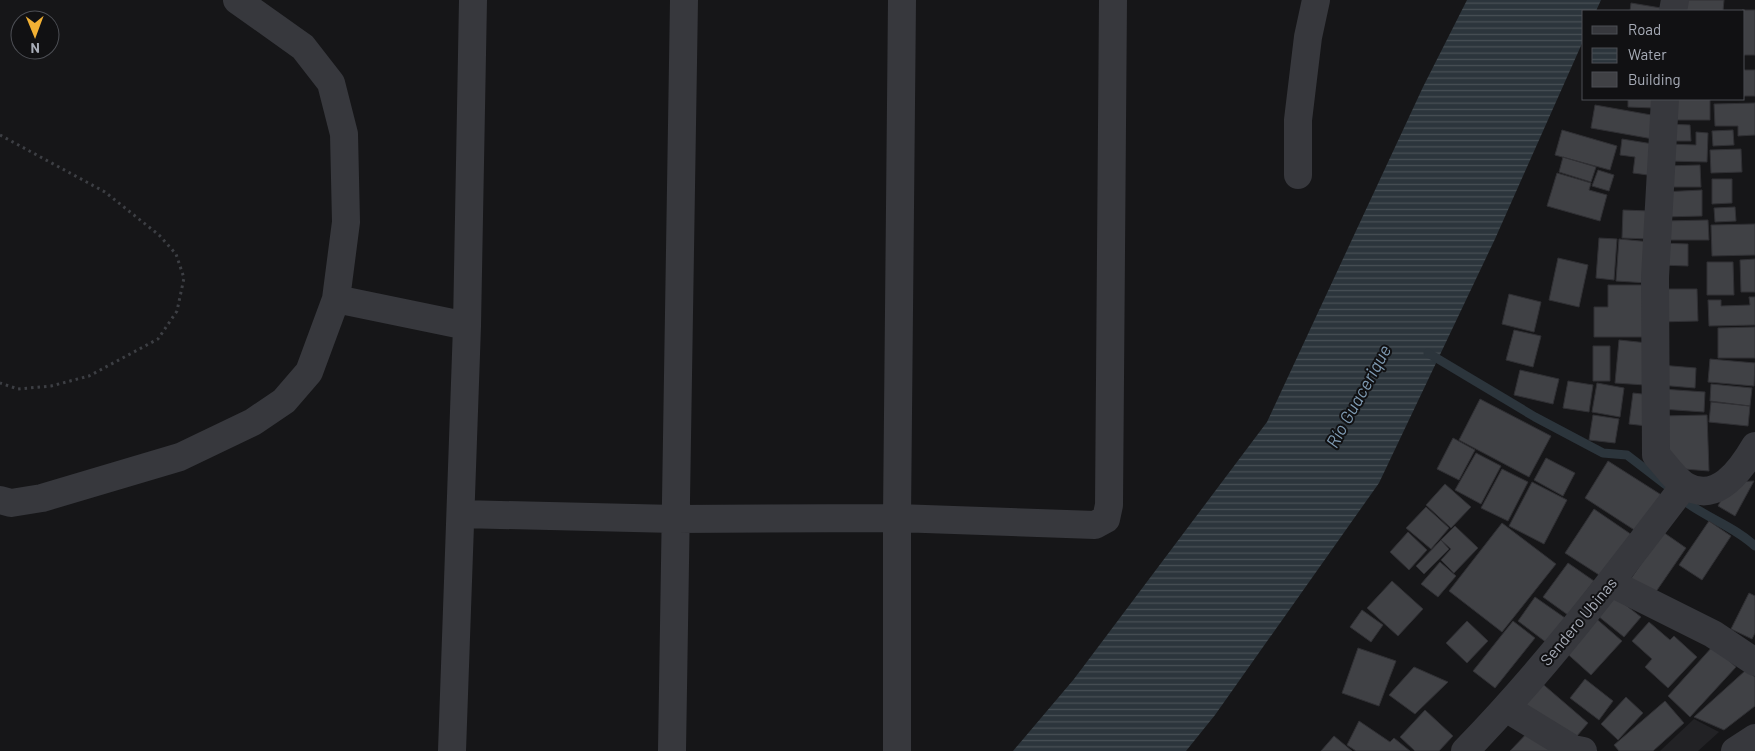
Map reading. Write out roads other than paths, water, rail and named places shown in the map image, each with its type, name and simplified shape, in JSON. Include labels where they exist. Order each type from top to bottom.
[{"type":"street","points":[[0,500],[11,503],[42,498],[180,457],[253,422],[284,401],[309,372],[336,300],[346,222],[344,134],[331,84],[303,47],[237,0]]},
{"type":"street","points":[[452,751],[467,326],[472,0]]},
{"type":"street","points":[[672,751],[684,0]]},
{"type":"street","points":[[897,751],[897,518],[902,0]]},
{"type":"street","points":[[461,514],[675,519],[897,518],[1095,525],[1106,519],[1108,506],[1113,0]]},
{"type":"street","points":[[1298,175],[1298,120],[1308,37],[1316,0]]},
{"type":"street","points":[[1666,100],[1655,277],[1656,455],[1684,486],[1696,490],[1711,491],[1725,484],[1743,467],[1755,446]]},
{"type":"street","points":[[336,300],[467,326]]},
{"type":"street","name":"Sendero Ubinas","points":[[1465,751],[1506,708],[1611,583],[1684,486]]},
{"type":"street","points":[[1611,583],[1713,634],[1755,662]]},
{"type":"street","points":[[1506,708],[1573,749],[1582,751]]},
{"type":"street","points":[[1735,751],[1755,738]]},
{"type":"water","name":"Río Guacerique","points":[[1467,0],[1601,0],[1596,10],[1582,10],[1582,43],[1495,239],[1379,483],[1215,715],[1186,751],[1013,751],[1074,679],[1267,422],[1423,87]]},
{"type":"waterway","points":[[1428,353],[1535,417],[1603,453],[1627,455],[1666,485]]},
{"type":"waterway","points":[[1682,499],[1738,533],[1755,546]]}]
